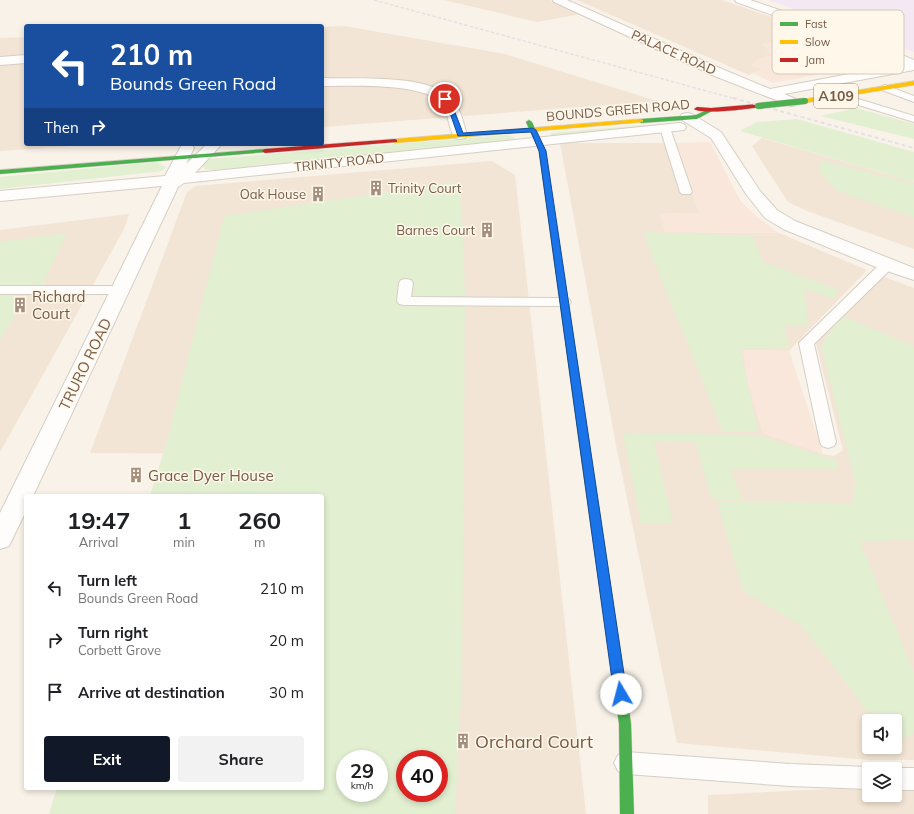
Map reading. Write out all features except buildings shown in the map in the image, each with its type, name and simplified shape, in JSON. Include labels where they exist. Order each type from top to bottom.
[{"type":"main road","name":"BOUNDS GREEN ROAD","points":[[534,131],[690,108],[711,110],[786,100],[805,101],[914,83]]},
{"type":"main road","name":"BOUNDS GREEN ROAD","points":[[324,140],[456,129],[534,131],[677,124],[711,110]]},
{"type":"main road","points":[[534,131],[542,151],[625,724],[627,814]]},
{"type":"main road","name":"BOUNDS GREEN ROAD","points":[[194,150],[221,146]]},
{"type":"main road","name":"BOUNDS GREEN ROAD","points":[[0,172],[194,150],[244,146]]},
{"type":"street","name":"PALACE ROAD","points":[[558,0],[717,72],[786,100]]},
{"type":"street","points":[[740,0],[772,11]]},
{"type":"street","points":[[0,61],[24,59]]},
{"type":"street","points":[[904,61],[914,66]]},
{"type":"street","points":[[904,68],[914,66]]},
{"type":"street","points":[[769,93],[867,74]]},
{"type":"street","points":[[844,78],[868,91]]},
{"type":"street","points":[[324,82],[405,85],[422,88],[445,99],[451,110],[456,129]]},
{"type":"street","points":[[711,110],[720,120],[720,128],[716,135]]},
{"type":"street","points":[[677,124],[716,135],[754,194],[771,214],[788,225],[914,274]]},
{"type":"street","name":"TRINITY ROAD","points":[[0,196],[178,179],[534,131],[677,124]]},
{"type":"street","name":"TRURO ROAD","points":[[178,179],[194,150]]},
{"type":"street","name":"TRURO ROAD","points":[[0,539],[122,290],[194,150]]},
{"type":"lane","points":[[885,88],[914,99]]},
{"type":"lane","points":[[839,96],[914,119]]},
{"type":"lane","points":[[677,124],[686,192]]},
{"type":"lane","points":[[828,442],[806,342],[857,295],[887,264]]},
{"type":"lane","points":[[406,283],[404,301],[564,302]]},
{"type":"lane","points":[[0,290],[122,290]]},
{"type":"lane","points":[[626,763],[790,775],[862,778]]},
{"type":"lane","points":[[902,778],[914,779]]},
{"type":"shaded area","points":[[444,0],[550,0],[581,14],[537,22]]},
{"type":"shaded area","points":[[577,0],[722,0],[772,17],[772,45],[762,44],[771,51],[767,52],[772,55],[759,59],[751,65],[762,69],[749,75]]},
{"type":"shaded area","points":[[768,0],[914,0],[914,52],[904,48],[904,10],[796,10]]},
{"type":"shaded area","points":[[344,26],[505,54],[657,101],[324,127],[324,27]]},
{"type":"shaded area","points":[[24,37],[24,146],[73,146],[0,151],[0,38]]},
{"type":"shaded area","points":[[772,42],[772,55],[767,53],[771,51],[761,44]]},
{"type":"shaded area","points":[[772,55],[772,74],[822,74],[773,83],[753,73],[761,69],[751,65],[759,59]]},
{"type":"shaded area","points":[[762,138],[914,182],[914,249],[807,211],[788,202],[752,146]]},
{"type":"shaded area","points":[[710,142],[741,202],[779,233],[665,232],[660,214],[699,213],[675,143]]},
{"type":"shaded area","points":[[560,143],[675,143],[699,213],[660,214],[666,232],[779,233],[867,270],[789,351],[743,350],[763,433],[823,454],[834,456],[843,450],[816,344],[851,299],[874,273],[914,288],[914,760],[868,760],[677,743],[616,445]]},
{"type":"shaded area","points":[[492,161],[515,175],[586,814],[235,814],[315,790],[324,790],[324,494],[321,494],[301,454],[90,453],[187,192],[196,186]]},
{"type":"shaded area","points":[[129,214],[124,229],[0,452],[0,230]]},
{"type":"shaded area","points":[[743,350],[789,351],[823,454],[763,433],[747,380]]},
{"type":"shaded area","points":[[914,785],[914,814],[708,814],[708,795],[862,787],[862,802],[902,802],[902,786]]},
{"type":"green space","points":[[856,108],[914,124],[914,139],[821,116]]},
{"type":"green space","points":[[797,119],[914,152],[914,182],[740,131],[757,122]]},
{"type":"green space","points":[[645,125],[647,127],[554,137],[551,135],[551,133]]},
{"type":"green space","points":[[507,135],[515,138],[510,141],[214,170],[205,169],[202,165],[210,159]]},
{"type":"green space","points":[[821,160],[914,184],[914,217],[837,191],[820,173]]},
{"type":"green space","points":[[156,162],[166,167],[162,171],[0,189],[0,177]]},
{"type":"green space","points":[[461,181],[465,294],[462,680],[455,814],[49,814],[56,790],[324,790],[324,494],[151,494],[167,441],[224,216]]},
{"type":"green space","points":[[644,232],[752,236],[763,262],[839,290],[833,299],[805,288],[808,326],[784,325],[789,348],[740,349],[758,431],[722,431],[651,254]]},
{"type":"green space","points":[[67,233],[42,286],[0,287],[0,242]]},
{"type":"green space","points":[[29,293],[0,340],[0,294]]},
{"type":"green space","points":[[842,316],[914,346],[914,539],[860,542],[914,672],[914,732],[913,735],[902,738],[902,714],[870,714],[802,626],[743,591],[717,501],[853,503],[855,481],[821,345]]},
{"type":"green space","points":[[623,433],[756,435],[836,460],[839,469],[730,470],[743,500],[712,500],[695,441],[654,442],[673,523],[641,524]]},
{"type":"railway","points":[[374,0],[736,99]]},
{"type":"railway","points":[[733,98],[914,148]]},
{"type":"traffic: fast","points":[[758,106],[805,101]]},
{"type":"traffic: fast","points":[[641,121],[697,117],[711,110]]},
{"type":"traffic: fast","points":[[529,122],[542,151],[587,464]]},
{"type":"traffic: fast","points":[[0,172],[265,151]]},
{"type":"traffic: fast","points":[[618,674],[625,724],[627,814]]},
{"type":"traffic: slow","points":[[805,101],[914,83]]},
{"type":"traffic: slow","points":[[395,141],[641,121]]},
{"type":"traffic: slow","points":[[587,464],[618,674]]},
{"type":"traffic: jam","points":[[697,109],[711,110],[758,106]]},
{"type":"traffic: jam","points":[[265,151],[395,141]]},
{"type":"place","name":"Trinity Court","points":[[376,188]]},
{"type":"place","name":"Oak House","points":[[318,194]]},
{"type":"place","name":"Barnes Court","points":[[487,230]]},
{"type":"place","name":"Richard Court","points":[[20,305]]},
{"type":"place","name":"Grace Dyer House","points":[[136,475]]},
{"type":"place","name":"Orchard Court","points":[[463,741]]},
{"type":"route","points":[[445,99],[451,110],[460,135],[533,130],[542,151],[621,694]]}]
